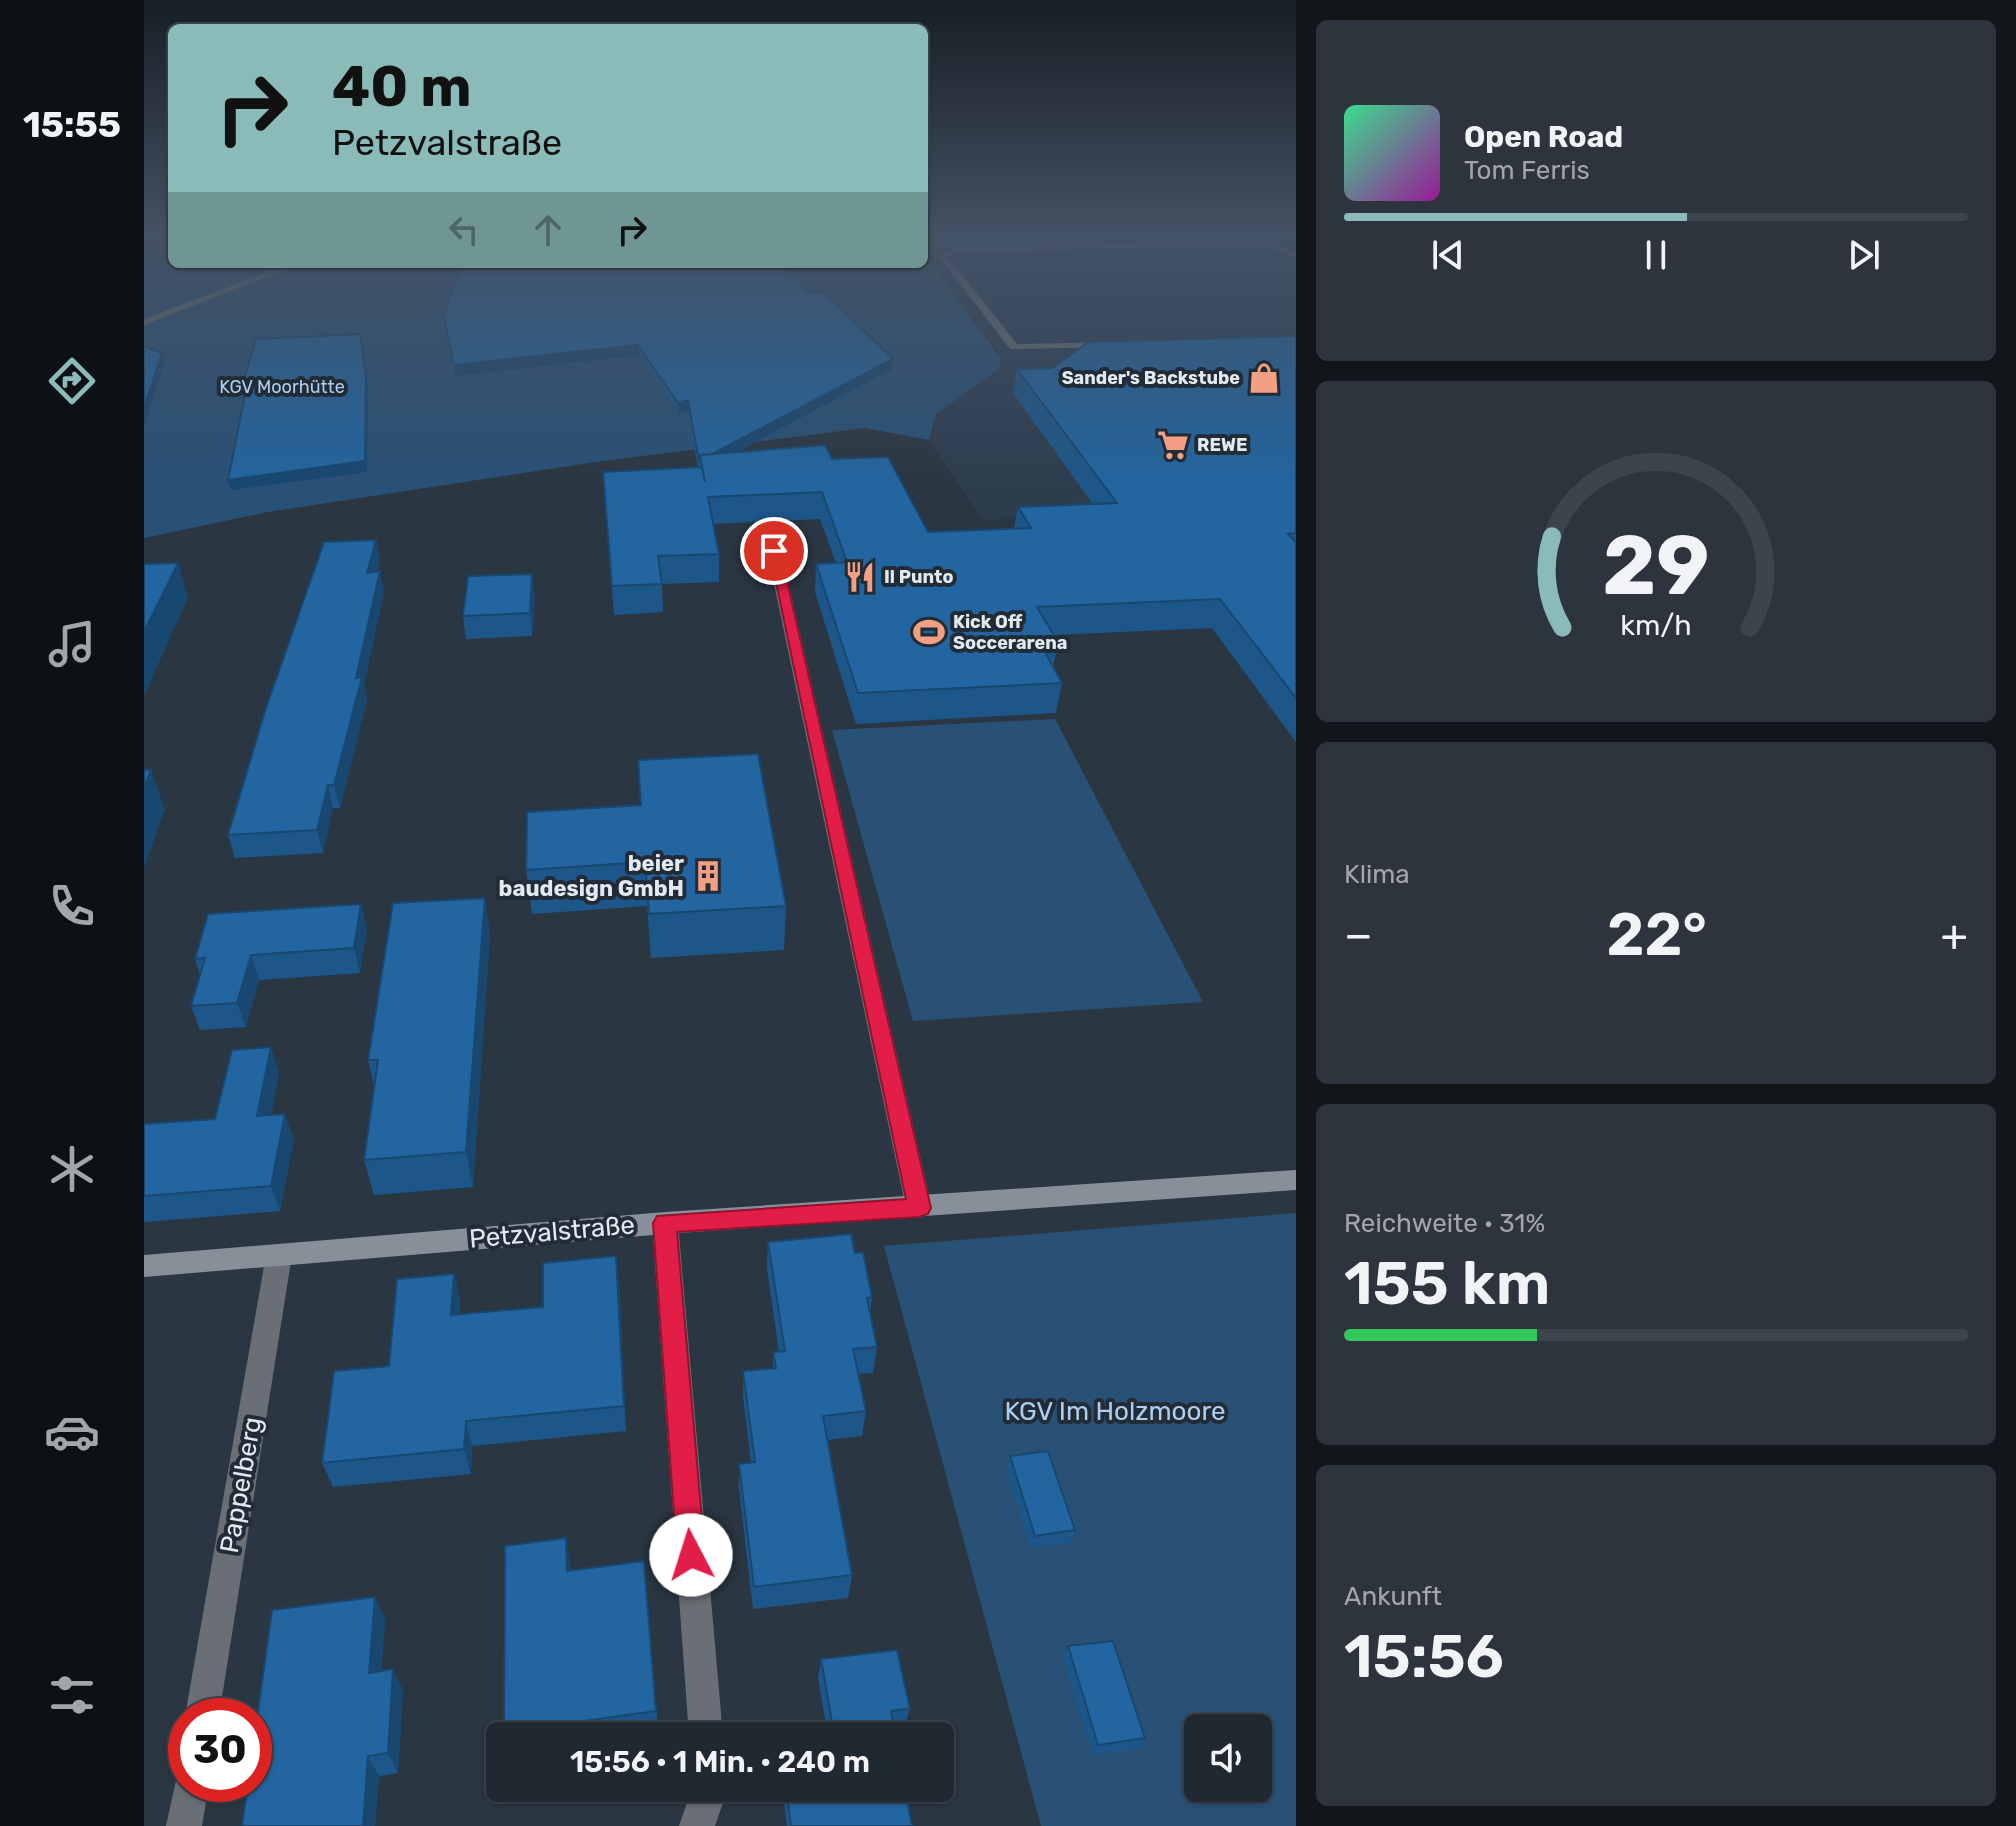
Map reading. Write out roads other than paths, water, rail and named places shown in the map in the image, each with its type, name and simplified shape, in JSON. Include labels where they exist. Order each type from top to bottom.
[{"type":"street","points":[[991,317],[1014,347],[1120,344]]},
{"type":"street","points":[[774,551],[919,1208]]},
{"type":"street","name":"Petzvalstraße","points":[[144,1266],[665,1223],[1296,1180]]},
{"type":"street","points":[[665,1223],[705,1722]]},
{"type":"street","name":"Pappelberg","points":[[205,1698],[279,1255]]},
{"type":"street","points":[[184,1826],[188,1802]]},
{"type":"street","points":[[697,1826],[705,1802]]},
{"type":"place","name":"Sander's Backstube","points":[[1264,378]]},
{"type":"place","name":"REWE","points":[[1173,445]]},
{"type":"place","name":"Il Punto","points":[[860,577]]},
{"type":"place","name":"Kick Off Soccerarena","points":[[929,632]]},
{"type":"place","name":"beier baudesign GmbH","points":[[708,876]]},
{"type":"park label","name":"KGV Moorhütte","points":[[282,387]]},
{"type":"park label","name":"KGV Im Holzmoore","points":[[1115,1411]]}]
